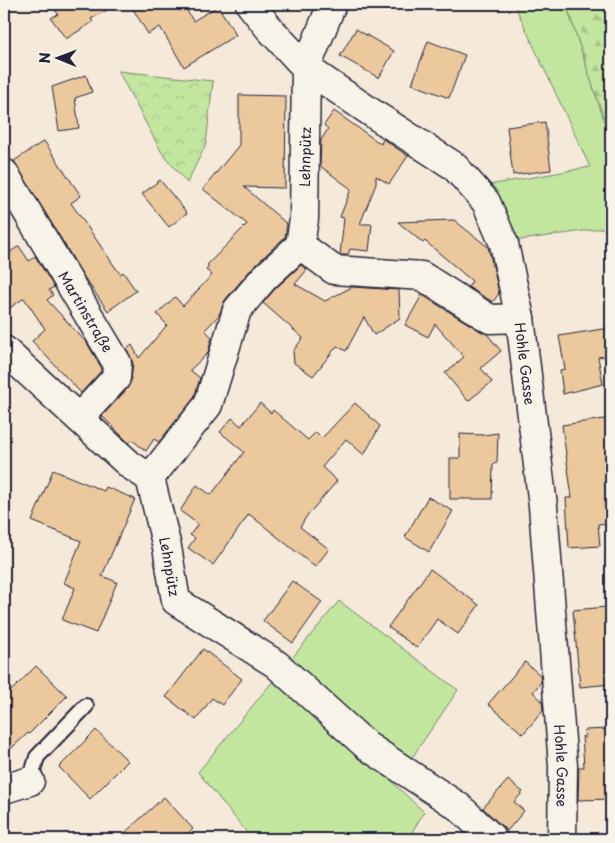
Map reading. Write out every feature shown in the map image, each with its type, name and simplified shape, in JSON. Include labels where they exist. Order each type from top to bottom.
[{"type":"street","name":"Hohle Gasse","points":[[250,4],[269,28],[306,68],[454,166],[486,202],[504,244],[520,318],[543,506],[563,766],[562,839]]},
{"type":"street","points":[[306,68],[332,4]]},
{"type":"street","name":"Lehnpütz","points":[[300,245],[304,219],[306,68]]},
{"type":"street","name":"Martinstraße","points":[[4,174],[117,363],[116,378],[79,418]]},
{"type":"street","points":[[4,350],[130,465],[150,478],[208,405],[236,310],[264,278],[300,245],[334,270],[422,276],[490,319],[520,318]]},
{"type":"street","name":"Lehnpütz","points":[[150,478],[167,547],[176,601],[276,664],[367,746],[459,807],[493,839]]},
{"type":"street","points":[[4,789],[30,781]]},
{"type":"lane","points":[[30,781],[37,758],[86,706]]},
{"type":"green space","points":[[514,4],[566,4],[611,141],[611,227],[514,241],[502,204],[489,185],[590,167]]},
{"type":"green space","points":[[566,4],[611,4],[611,141]]},
{"type":"green space","points":[[118,71],[213,81],[206,144],[187,183],[162,153]]},
{"type":"green space","points":[[339,601],[458,690],[394,784],[424,812],[408,839],[252,839],[198,772]]},
{"type":"building","points":[[51,4],[117,4],[91,19],[93,22],[66,39],[51,18],[58,14]]},
{"type":"building","points":[[130,4],[183,4],[193,21],[218,6],[236,35],[184,67],[160,27],[148,34]]},
{"type":"building","points":[[356,29],[394,51],[379,78],[340,56]]},
{"type":"building","points":[[428,41],[465,55],[449,98],[412,84]]},
{"type":"building","points":[[86,75],[92,92],[75,98],[79,128],[59,131],[52,87]]},
{"type":"building","points":[[239,95],[286,96],[285,188],[244,187],[287,224],[285,237],[252,268],[225,300],[219,315],[205,330],[212,337],[208,353],[190,370],[200,378],[194,398],[159,442],[154,439],[146,451],[132,440],[129,443],[102,416],[127,389],[131,380],[133,363],[127,349],[132,345],[139,358],[167,325],[157,314],[175,297],[183,306],[212,275],[206,270],[209,267],[207,265],[247,224],[203,189],[239,145]]},
{"type":"building","points":[[334,111],[381,144],[383,139],[408,156],[389,184],[376,176],[376,184],[360,224],[372,224],[369,251],[350,249],[348,255],[340,255],[344,218],[340,217],[351,189],[320,166],[321,140],[328,129],[324,125]]},
{"type":"building","points":[[545,122],[551,170],[513,175],[507,127]]},
{"type":"building","points":[[44,141],[81,196],[71,203],[120,274],[123,272],[136,291],[108,311],[86,280],[14,161]]},
{"type":"building","points":[[160,180],[187,213],[169,227],[142,194]]},
{"type":"building","points":[[454,220],[488,247],[499,293],[493,302],[468,287],[472,281],[425,241],[423,243],[398,222]]},
{"type":"building","points":[[19,246],[29,261],[35,256],[54,287],[49,290],[53,295],[47,300],[87,343],[101,367],[101,371],[81,393],[32,341],[45,329],[24,298],[4,312],[4,256]]},
{"type":"building","points":[[301,265],[307,270],[295,284],[325,301],[352,287],[399,290],[400,318],[374,335],[364,317],[346,351],[337,346],[313,376],[294,363],[293,351],[303,338],[263,303]]},
{"type":"building","points":[[422,295],[487,334],[501,351],[481,368],[492,382],[468,401],[445,373],[464,357],[435,324],[428,337],[405,325]]},
{"type":"building","points":[[609,328],[611,355],[598,357],[603,384],[563,394],[560,370],[565,369],[559,336]]},
{"type":"building","points":[[260,403],[271,413],[273,410],[308,440],[316,432],[322,438],[355,403],[380,426],[364,455],[346,439],[322,467],[337,481],[306,517],[300,527],[329,549],[315,567],[249,514],[213,565],[188,548],[195,538],[190,535],[198,524],[180,511],[197,485],[211,495],[244,452],[220,432],[232,418],[241,426]]},
{"type":"building","points":[[611,418],[611,523],[598,524],[600,546],[569,548],[566,498],[572,498],[562,425]]},
{"type":"building","points":[[498,433],[497,463],[493,464],[492,499],[450,499],[450,458],[460,458],[460,434],[483,435]]},
{"type":"building","points":[[53,470],[104,491],[106,487],[135,499],[102,576],[117,582],[96,633],[62,620],[75,588],[64,583],[81,541],[32,521]]},
{"type":"building","points":[[428,497],[453,511],[429,552],[405,537]]},
{"type":"building","points":[[430,569],[479,605],[458,634],[437,619],[417,648],[388,627]]},
{"type":"building","points":[[292,581],[322,602],[293,643],[263,621]]},
{"type":"building","points":[[607,607],[611,684],[580,687],[573,610]]},
{"type":"building","points":[[203,649],[242,679],[222,705],[212,698],[196,720],[166,697]]},
{"type":"building","points":[[525,662],[540,675],[541,682],[533,692],[542,701],[543,711],[523,734],[488,704]]},
{"type":"building","points":[[36,666],[67,696],[29,734],[4,755],[4,698]]},
{"type":"building","points":[[611,729],[611,799],[578,800],[579,767],[584,767],[582,736],[585,738],[584,730]]},
{"type":"building","points":[[96,730],[128,761],[90,799],[59,767]]},
{"type":"building","points":[[508,780],[523,792],[514,802],[524,811],[507,831],[483,808]]},
{"type":"building","points":[[164,797],[193,829],[182,839],[118,839]]}]
